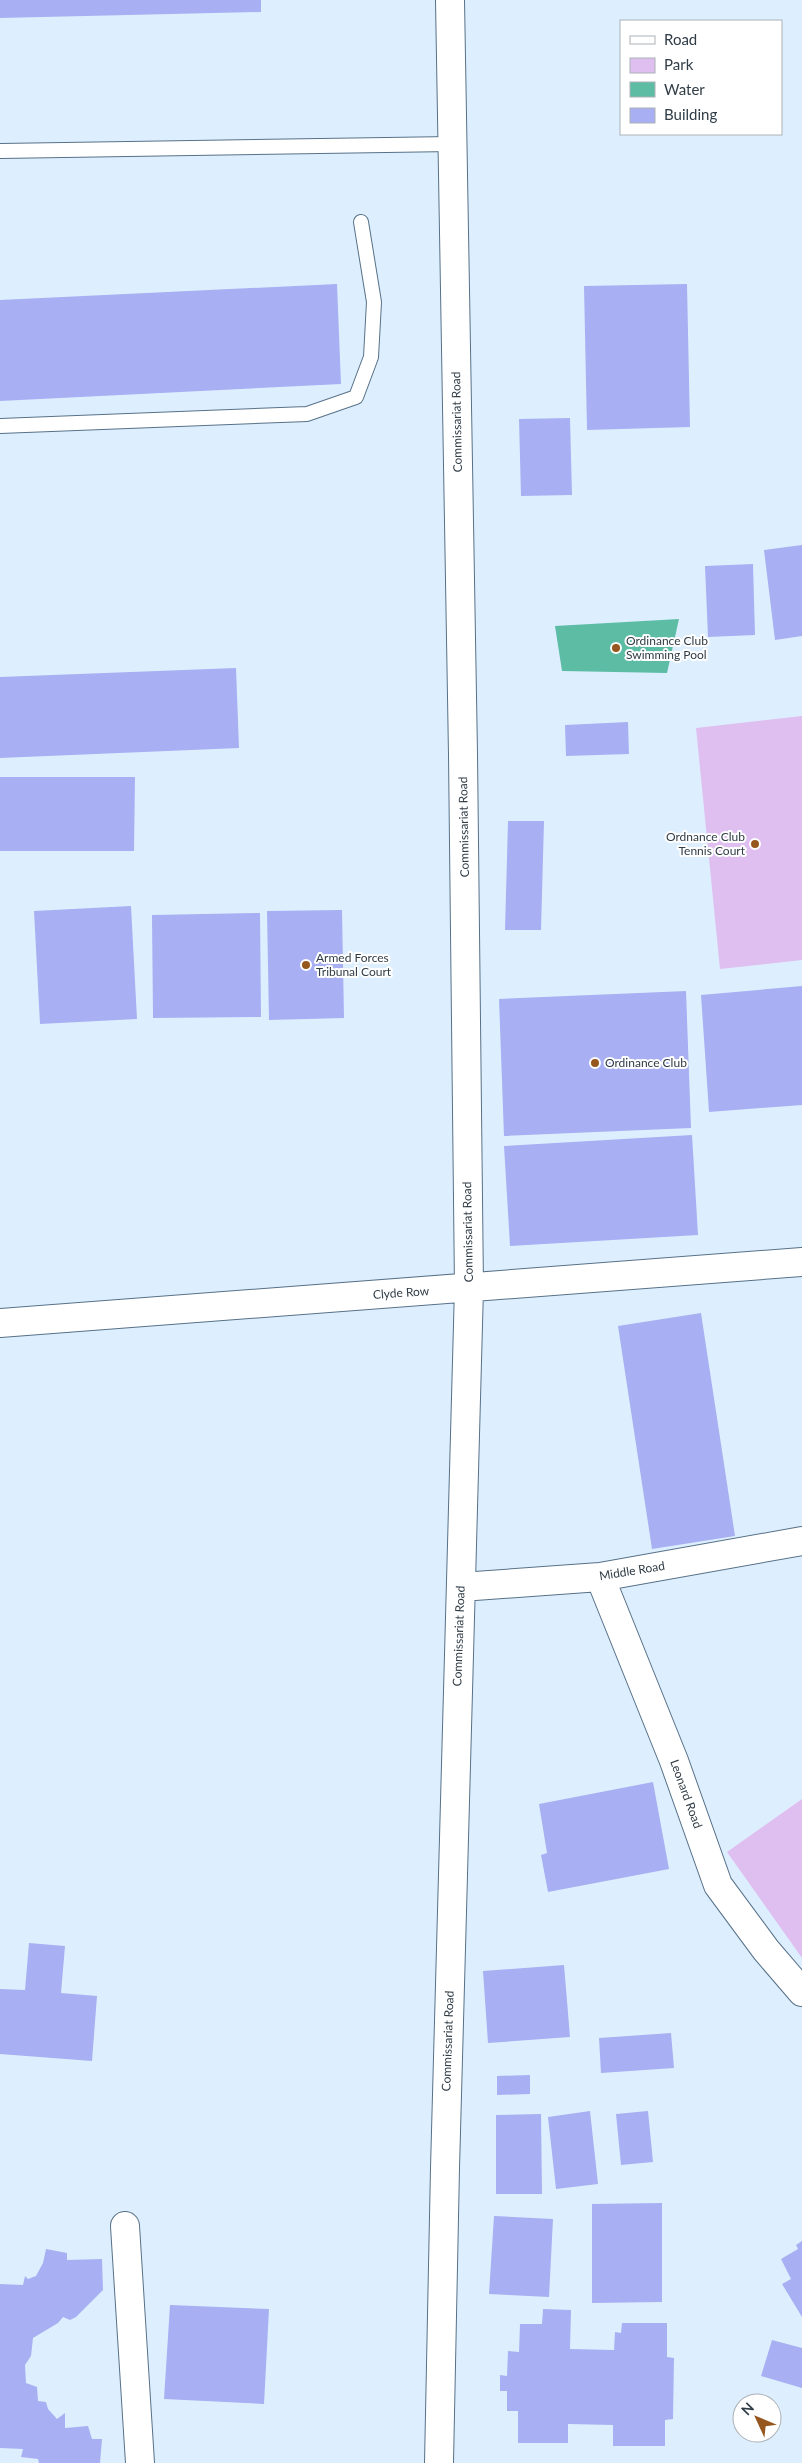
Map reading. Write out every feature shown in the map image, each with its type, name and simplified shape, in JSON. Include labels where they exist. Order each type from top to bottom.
[{"type":"street","name":"Commissariat Road","points":[[439,2463],[469,1288],[463,744],[450,0]]},
{"type":"street","name":"Clyde Row","points":[[0,1323],[802,1262]]},
{"type":"street","name":"Middle Road","points":[[460,1587],[600,1577],[802,1541]]},
{"type":"street","name":"Leonard Road","points":[[600,1577],[674,1761],[718,1885],[766,1950],[802,1992]]},
{"type":"street","points":[[125,2226],[140,2463]]},
{"type":"lane","points":[[0,151],[452,144]]},
{"type":"lane","points":[[0,426],[307,414],[356,397],[371,357],[374,302],[361,222]]},
{"type":"green space","name":"Ordnance Club Tennis Court","points":[[802,716],[802,960],[720,969],[696,728]]},
{"type":"green space","points":[[802,1799],[802,1958],[727,1852]]},
{"type":"water","name":"Ordinance Club Swimming Pool","points":[[679,619],[667,673],[562,671],[555,626]]},
{"type":"building","points":[[0,0],[261,0],[261,12],[0,18]]},
{"type":"building","points":[[337,284],[341,384],[0,401],[0,300]]},
{"type":"building","points":[[687,284],[690,427],[587,430],[584,286]]},
{"type":"building","points":[[570,418],[572,495],[521,496],[519,419]]},
{"type":"building","points":[[802,545],[802,636],[775,640],[764,550]]},
{"type":"building","points":[[753,564],[755,635],[708,637],[705,566]]},
{"type":"building","points":[[236,668],[239,748],[0,758],[0,677]]},
{"type":"building","points":[[628,722],[629,754],[566,756],[565,725]]},
{"type":"building","points":[[0,777],[135,777],[134,851],[0,851]]},
{"type":"building","points":[[508,821],[544,821],[541,930],[505,930]]},
{"type":"building","points":[[131,906],[137,1019],[40,1024],[34,911]]},
{"type":"building","name":"Armed Forces Tribunal Court","points":[[342,910],[344,1018],[269,1020],[267,911]]},
{"type":"building","points":[[260,913],[261,1017],[153,1018],[152,915]]},
{"type":"building","points":[[802,986],[802,1105],[709,1112],[701,995]]},
{"type":"building","name":"Ordinance Club","points":[[686,991],[691,1128],[504,1136],[499,999]]},
{"type":"building","points":[[692,1135],[698,1235],[510,1246],[504,1146]]},
{"type":"building","points":[[701,1313],[735,1536],[652,1549],[618,1326]]},
{"type":"building","points":[[653,1782],[669,1869],[548,1892],[541,1855],[547,1853],[539,1804]]},
{"type":"building","points":[[29,1943],[65,1946],[61,1993],[97,1996],[92,2061],[0,2054],[0,1989],[25,1990]]},
{"type":"building","points":[[564,1965],[570,2037],[488,2043],[483,1971]]},
{"type":"building","points":[[671,2033],[674,2068],[601,2073],[599,2038]]},
{"type":"building","points":[[530,2075],[530,2094],[497,2095],[497,2076]]},
{"type":"building","points":[[590,2111],[598,2184],[556,2189],[548,2117]]},
{"type":"building","points":[[648,2111],[653,2162],[621,2165],[616,2114]]},
{"type":"building","points":[[541,2114],[542,2194],[496,2194],[496,2115]]},
{"type":"building","points":[[662,2203],[662,2302],[592,2303],[592,2204]]},
{"type":"building","points":[[494,2216],[553,2219],[549,2297],[489,2294]]},
{"type":"building","points":[[802,2241],[802,2317],[782,2284],[791,2279],[781,2259],[798,2249],[796,2245]]},
{"type":"building","points":[[46,2249],[67,2253],[67,2260],[102,2259],[103,2290],[76,2317],[70,2320],[63,2317],[58,2323],[33,2338],[31,2356],[25,2365],[26,2383],[37,2387],[38,2401],[46,2402],[48,2409],[57,2419],[65,2413],[65,2428],[88,2426],[92,2439],[102,2439],[100,2463],[39,2463],[38,2459],[21,2457],[23,2449],[0,2448],[0,2284],[23,2285],[25,2276],[28,2279],[36,2276],[43,2263]]},
{"type":"building","points":[[170,2305],[269,2309],[264,2404],[164,2399]]},
{"type":"building","points":[[543,2309],[571,2310],[570,2349],[614,2350],[615,2332],[621,2333],[622,2323],[667,2323],[667,2357],[674,2358],[673,2419],[665,2420],[665,2446],[613,2446],[613,2425],[568,2424],[568,2443],[518,2443],[518,2411],[507,2411],[507,2391],[500,2391],[500,2375],[507,2376],[508,2351],[519,2352],[520,2324],[542,2324]]},
{"type":"building","points":[[772,2340],[802,2348],[802,2388],[761,2376]]},
{"type":"place","name":"Ordinance Club Swimming Pool","points":[[616,648]]},
{"type":"place","name":"Ordnance Club Tennis Court","points":[[755,844]]},
{"type":"place","name":"Armed Forces Tribunal Court","points":[[306,965]]},
{"type":"place","name":"Ordinance Club","points":[[595,1063]]}]
